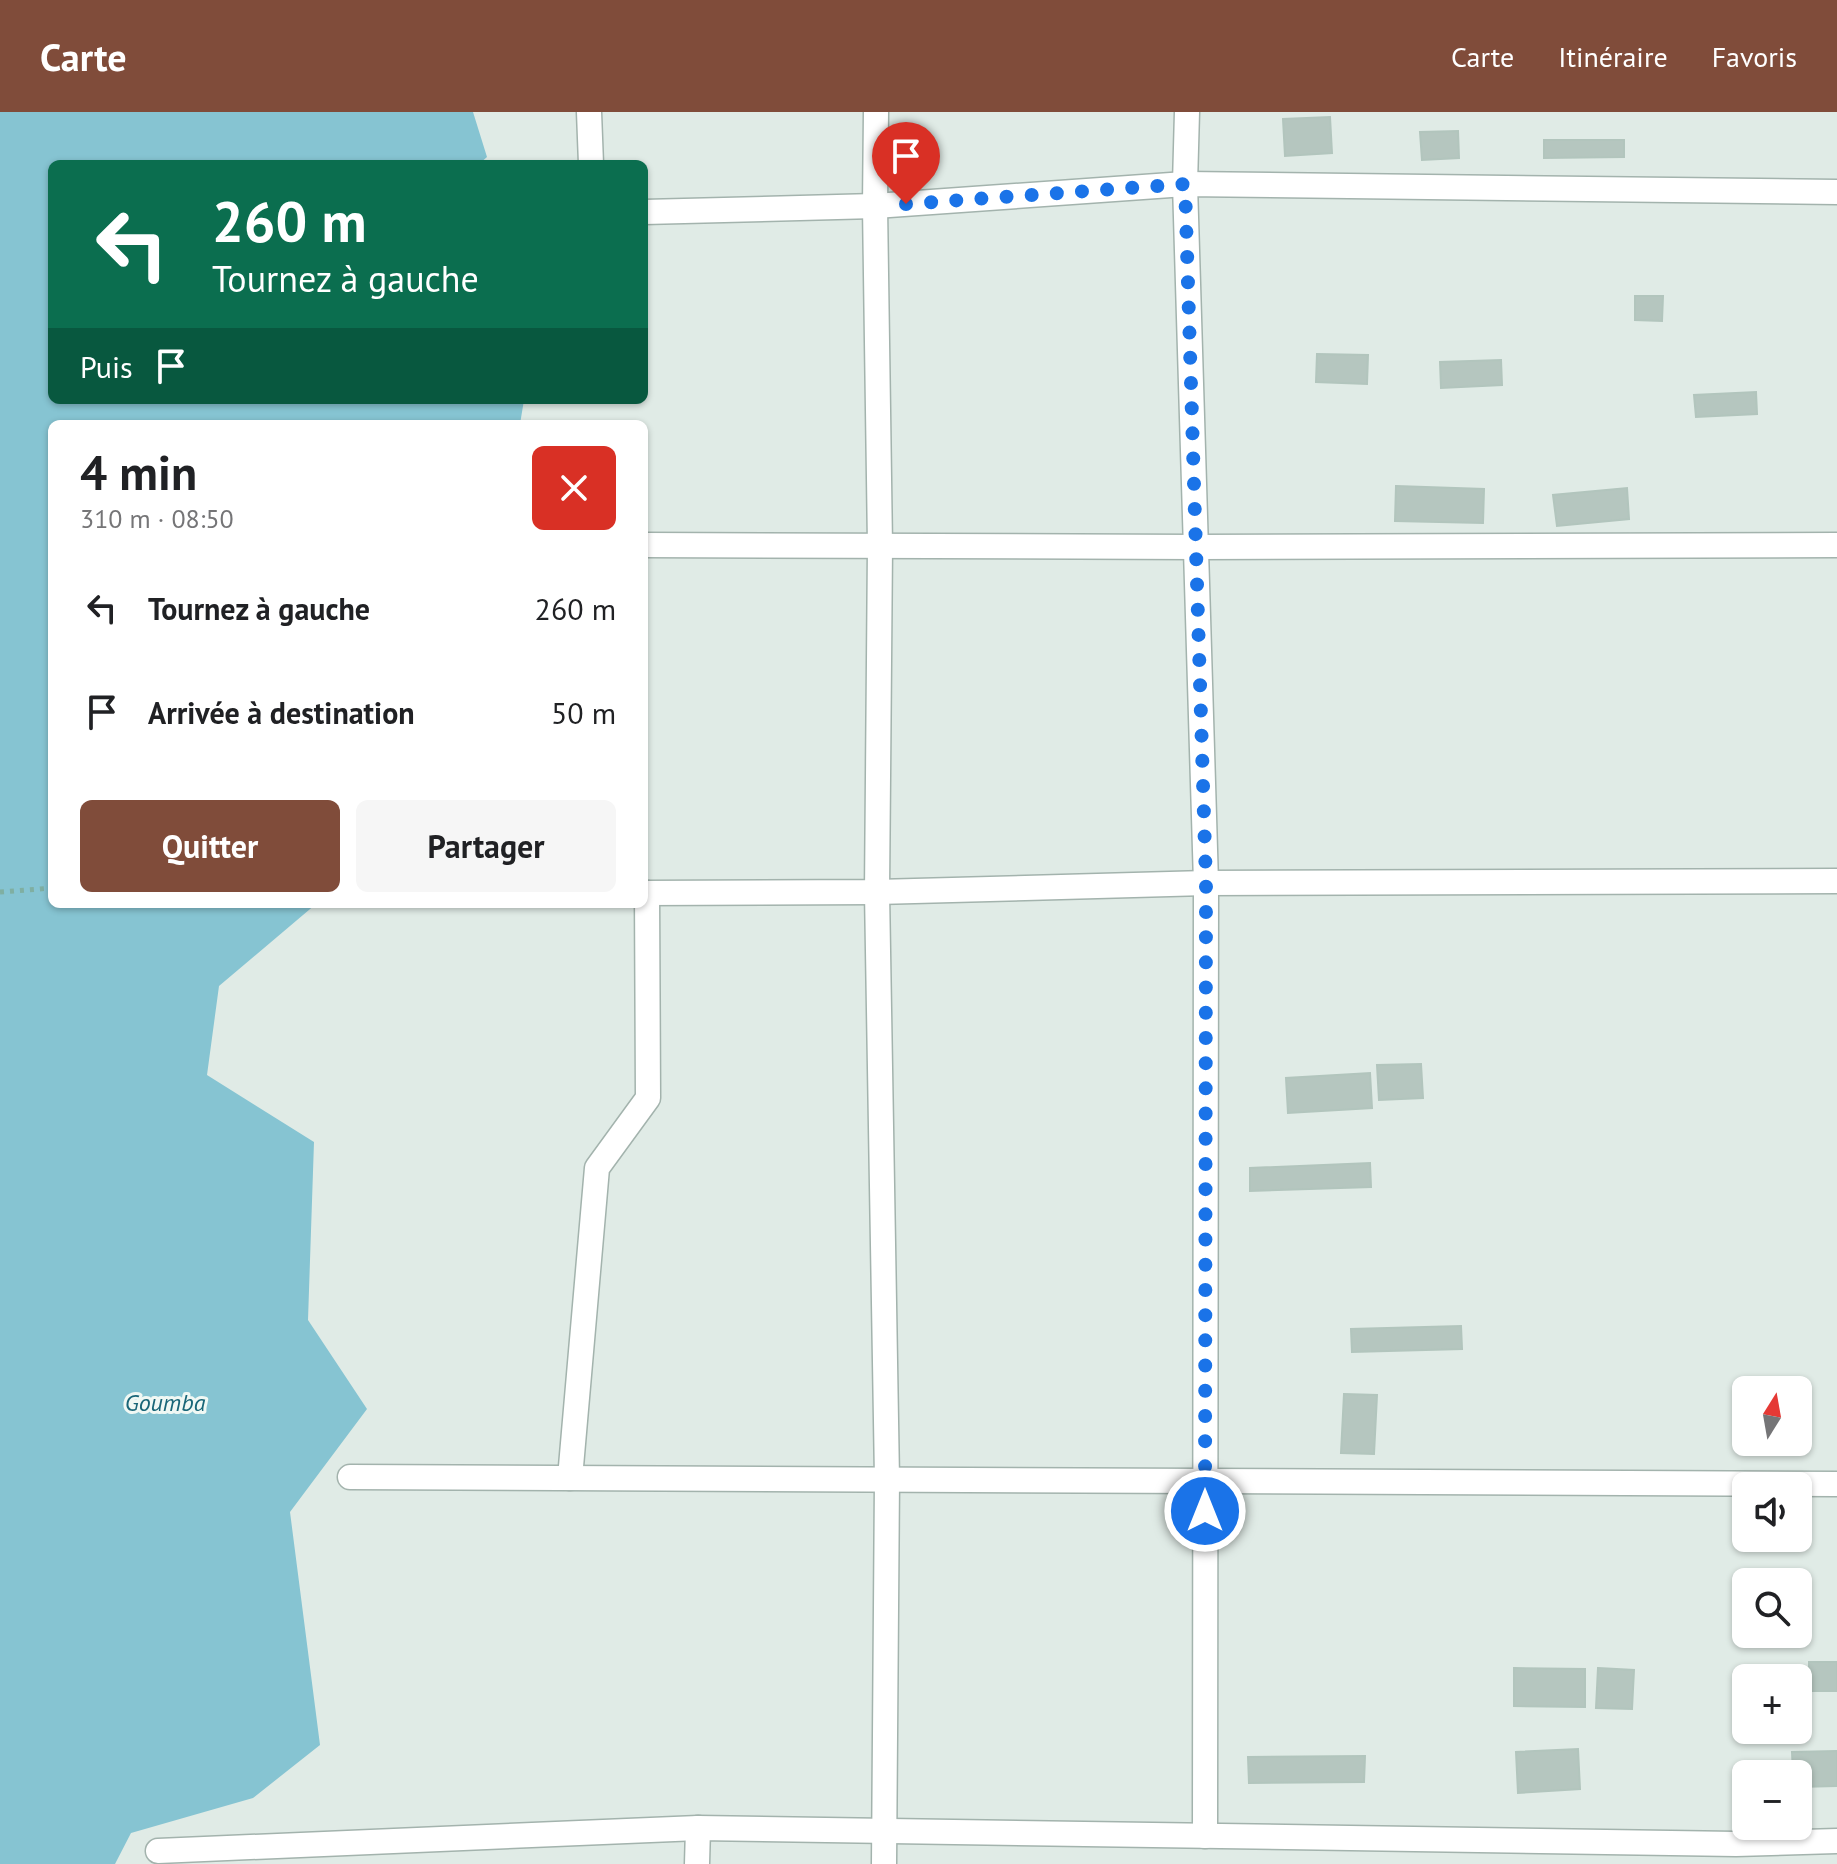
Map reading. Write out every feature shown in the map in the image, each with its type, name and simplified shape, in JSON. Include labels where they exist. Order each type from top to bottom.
[{"type":"street","points":[[589,112],[591,160]]},
{"type":"street","points":[[876,112],[880,546],[877,892],[887,1479],[884,1864]]},
{"type":"street","points":[[1187,112],[1185,184],[1206,883],[1205,1836]]},
{"type":"street","points":[[648,212],[875,206],[1185,184],[1837,192]]},
{"type":"street","points":[[648,545],[1837,545]]},
{"type":"street","points":[[648,893],[877,892],[1206,883],[1837,881]]},
{"type":"street","points":[[570,1478],[597,1168],[648,1098],[645,908]]},
{"type":"street","points":[[350,1477],[1837,1484]]},
{"type":"street","points":[[697,1864],[698,1828]]},
{"type":"street","points":[[158,1851],[375,1853],[698,1828],[1205,1836],[1736,1854],[1837,1841]]},
{"type":"path","points":[[0,892],[48,888]]},
{"type":"water","name":"Goumba","points":[[0,112],[473,112],[487,157],[484,160],[48,160],[48,404],[523,404],[521,420],[48,420],[48,908],[311,908],[219,986],[207,1075],[314,1142],[308,1320],[367,1409],[290,1512],[320,1745],[253,1798],[131,1833],[115,1864],[0,1864]]},
{"type":"building","points":[[1330,117],[1332,153],[1285,156],[1283,119]]},
{"type":"building","points":[[1458,131],[1459,158],[1422,160],[1420,132]]},
{"type":"building","points":[[1544,140],[1624,140],[1624,157],[1544,158]]},
{"type":"building","points":[[1635,296],[1663,296],[1662,321],[1635,320]]},
{"type":"building","points":[[1317,354],[1368,355],[1367,384],[1316,382]]},
{"type":"building","points":[[1501,360],[1502,385],[1441,388],[1440,362]]},
{"type":"building","points":[[1756,392],[1757,414],[1696,417],[1694,395]]},
{"type":"building","points":[[1396,486],[1484,489],[1483,523],[1395,521]]},
{"type":"building","points":[[1627,488],[1629,519],[1557,526],[1553,495]]},
{"type":"building","points":[[1421,1064],[1423,1098],[1379,1100],[1377,1065]]},
{"type":"building","points":[[1370,1073],[1372,1108],[1288,1113],[1286,1078]]},
{"type":"building","points":[[1370,1163],[1371,1187],[1250,1191],[1250,1168]]},
{"type":"building","points":[[1461,1326],[1462,1349],[1352,1352],[1351,1329]]},
{"type":"building","points":[[1344,1394],[1377,1395],[1374,1454],[1341,1453]]},
{"type":"building","points":[[1837,1662],[1837,1691],[1812,1691],[1812,1664],[1809,1664]]},
{"type":"building","points":[[1514,1668],[1585,1669],[1585,1707],[1514,1706]]},
{"type":"building","points":[[1598,1668],[1634,1670],[1632,1709],[1596,1708]]},
{"type":"building","points":[[1578,1749],[1580,1789],[1518,1793],[1516,1752]]},
{"type":"building","points":[[1837,1751],[1837,1786],[1812,1787],[1812,1760],[1792,1760],[1792,1752]]},
{"type":"building","points":[[1365,1756],[1364,1782],[1249,1783],[1248,1757]]},
{"type":"route","points":[[906,204],[1185,184],[1206,883],[1205,1511]]}]
